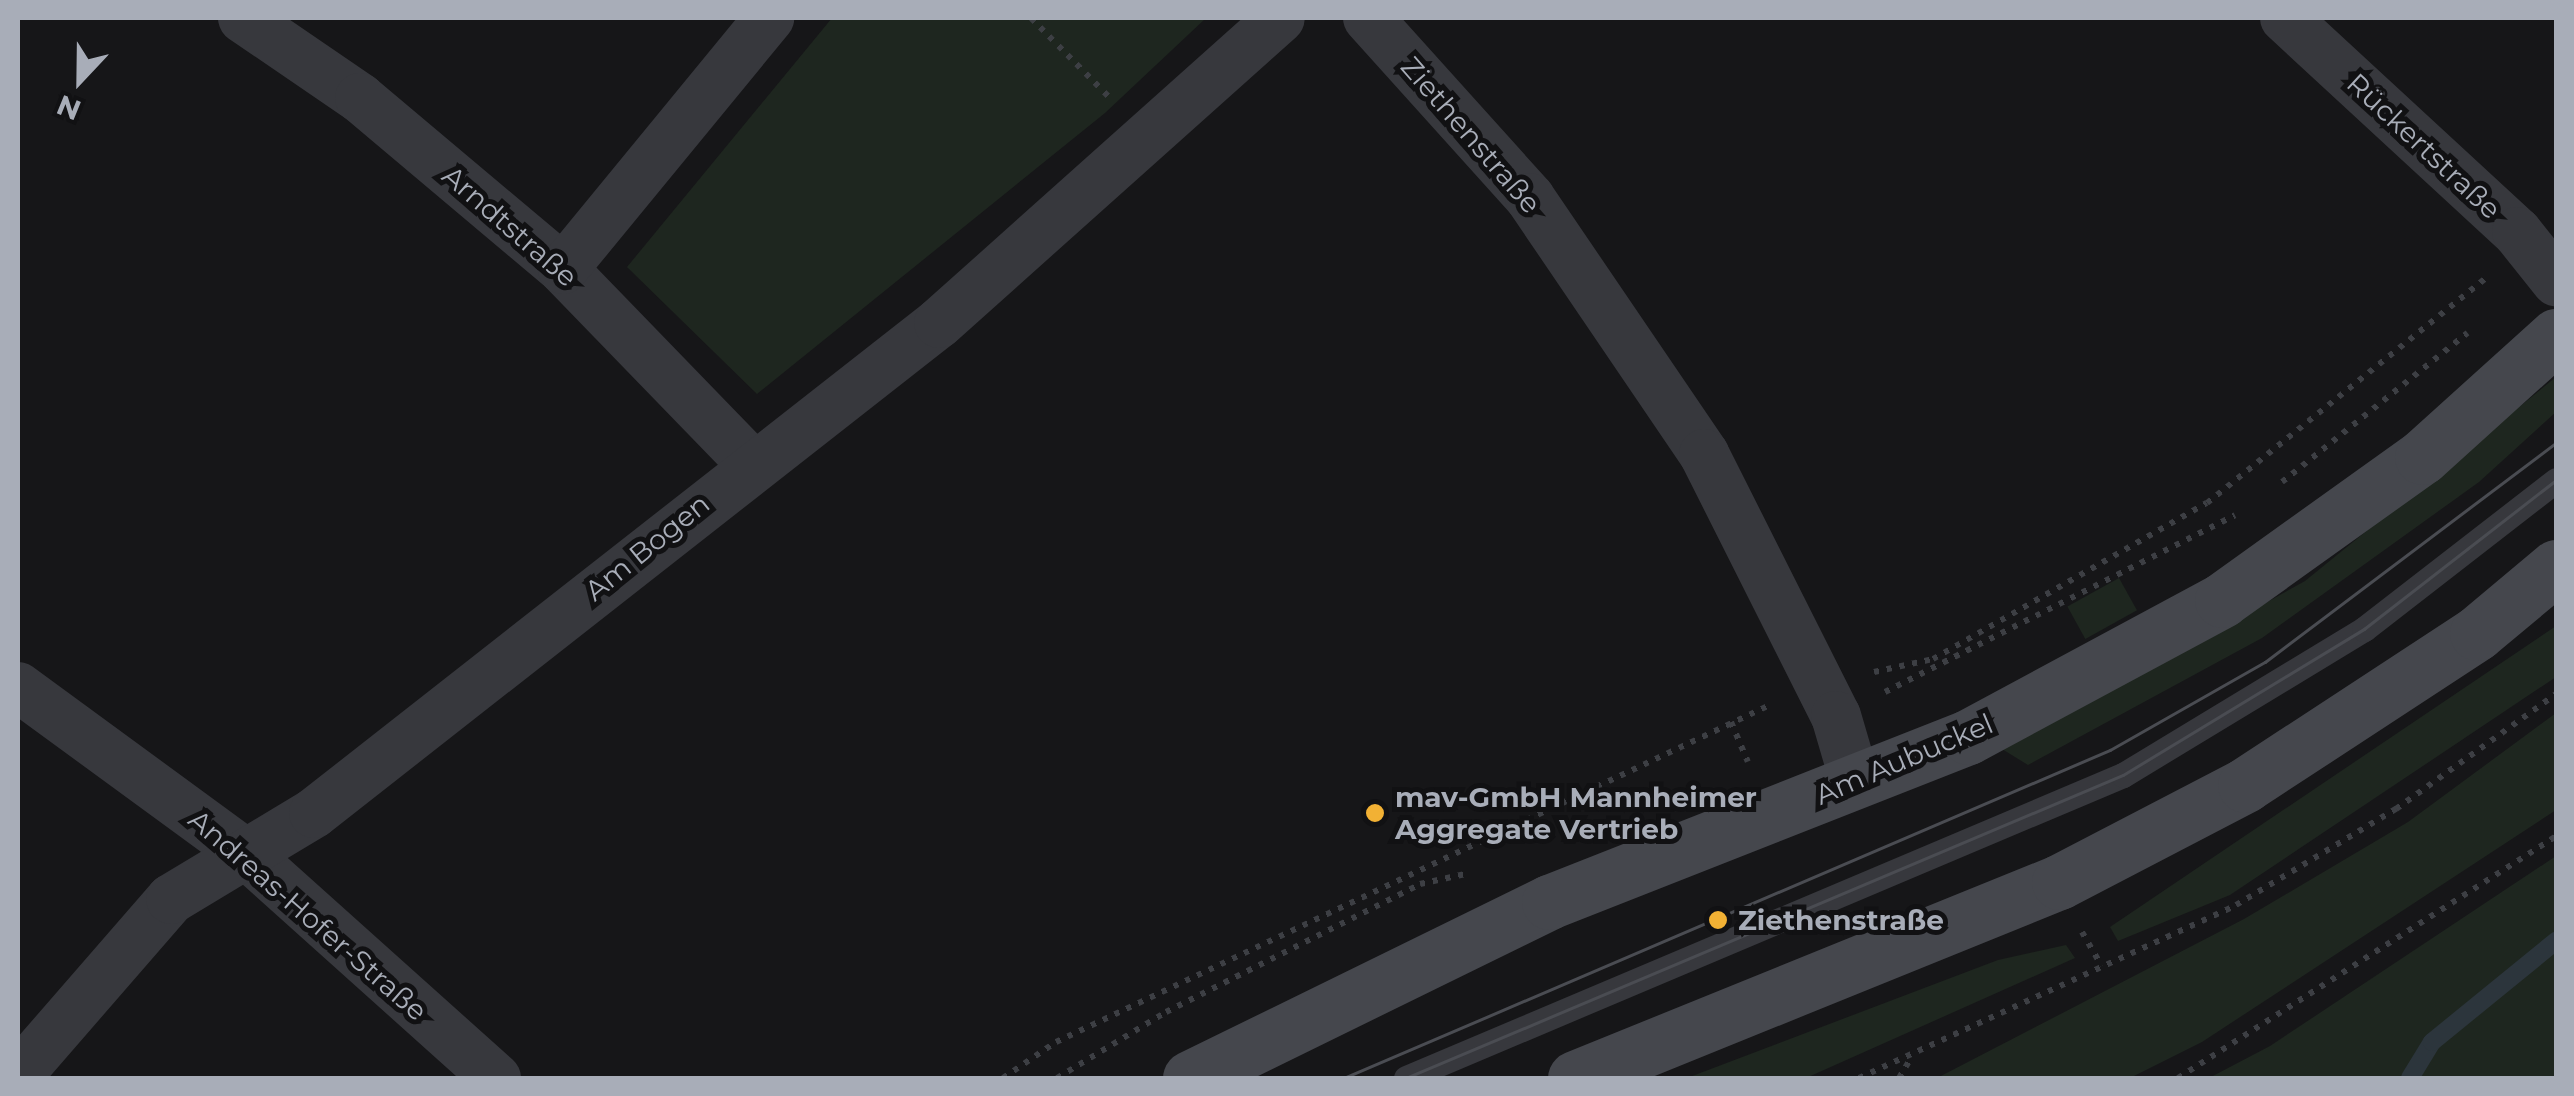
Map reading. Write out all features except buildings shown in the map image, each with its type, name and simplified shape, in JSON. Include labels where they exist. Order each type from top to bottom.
[{"type":"main road","name":"Am Aubuckel","points":[[1190,1078],[1550,902],[1968,737],[2222,600],[2422,457],[2556,336]]},
{"type":"main road","points":[[1575,1078],[2076,874],[2245,784],[2477,633],[2556,567]]},
{"type":"street","name":"Arndtstraße","points":[[243,18],[360,98],[563,268],[752,464]]},
{"type":"street","points":[[563,268],[769,18]]},
{"type":"street","name":"Am Bogen","points":[[18,1074],[171,899],[314,813],[752,464],[939,323],[1152,140],[1280,18]]},
{"type":"street","name":"Ziethenstraße","points":[[1368,18],[1530,198],[1704,454],[1820,684],[1854,781]]},
{"type":"street","name":"Rückertstraße","points":[[2285,18],[2543,266]]},
{"type":"street","name":"Andreas-Hofer-Straße","points":[[18,686],[246,854],[496,1078]]},
{"type":"lane","points":[[1406,1078],[2123,775],[2364,629],[2556,480]]},
{"type":"path","points":[[1031,18],[1152,140]]},
{"type":"path","points":[[1003,1078],[1056,1042],[1732,722],[1820,684],[1933,658],[2208,504],[2543,266]]},
{"type":"path","points":[[1859,1078],[2236,905],[2396,810],[2556,694]]},
{"type":"path","points":[[1732,722],[1755,777]]},
{"type":"path","points":[[2178,1078],[2556,836]]},
{"type":"path","points":[[1899,1078],[1911,1056]]},
{"type":"shaded area","points":[[832,18],[1206,18],[1105,113],[757,394],[627,267]]},
{"type":"shaded area","points":[[2556,377],[2556,412],[2479,482],[2262,638],[2028,765],[2002,749],[2305,581]]},
{"type":"shaded area","points":[[2119,578],[2137,610],[2085,639],[2067,607]]},
{"type":"shaded area","points":[[2556,626],[2556,677],[2230,895],[2118,941],[2110,927]]},
{"type":"shaded area","points":[[2556,713],[2556,810],[2202,1042],[2130,1078],[1937,1078],[2244,919],[2408,822]]},
{"type":"shaded area","points":[[2556,856],[2556,1078],[2209,1078],[2270,1046]]},
{"type":"shaded area","points":[[2066,945],[2075,958],[1806,1078],[1687,1078],[1998,960]]},
{"type":"waterway","points":[[2410,1078],[2432,1042],[2556,941]]},
{"type":"tram line","points":[[1344,1078],[2110,750],[2265,662],[2556,443]]},
{"type":"tram line","points":[[1406,1078],[2123,775],[2364,629],[2556,480]]},
{"type":"place","name":"mav-GmbH Mannheimer Aggregate Vertrieb","points":[[1375,813]]},
{"type":"place","name":"Ziethenstraße","points":[[1718,920]]}]
